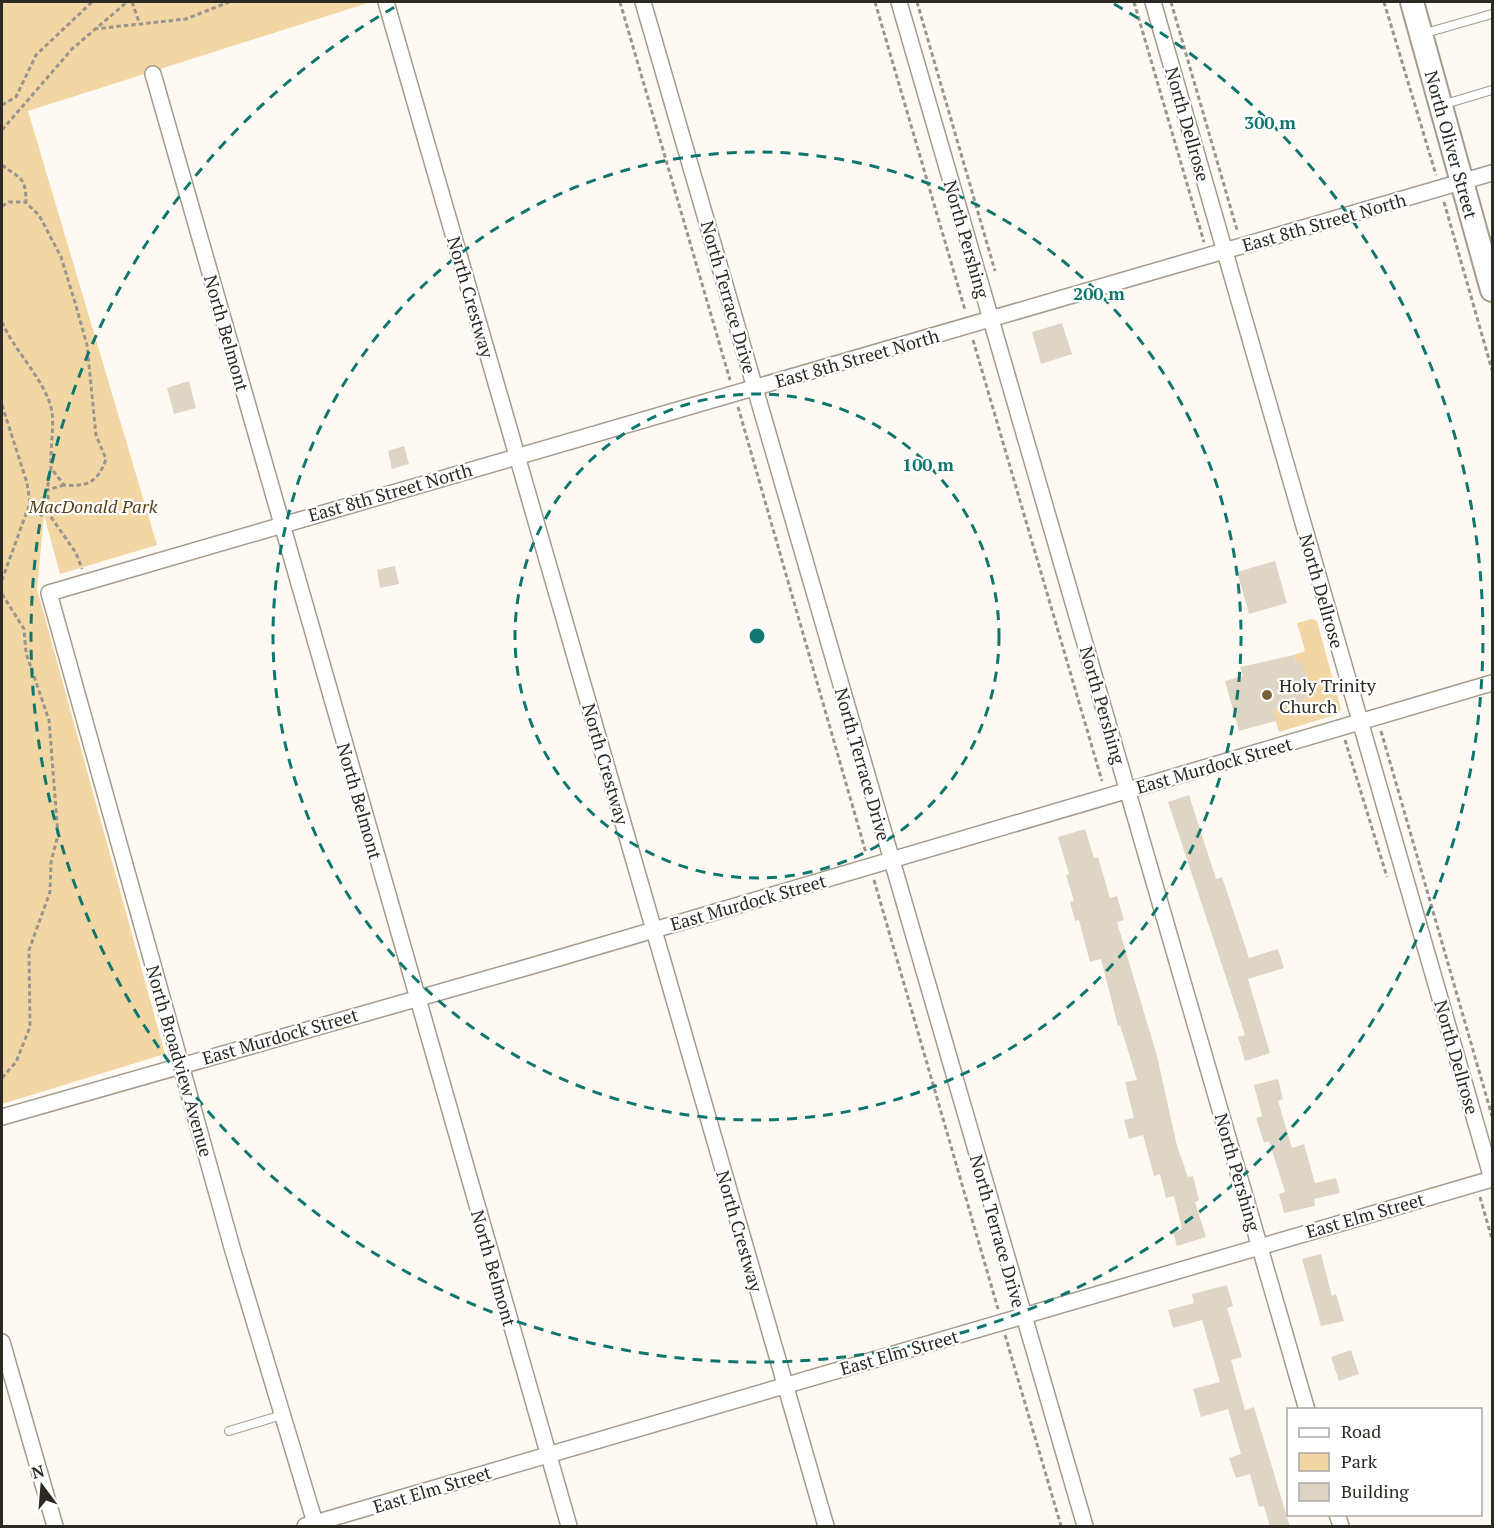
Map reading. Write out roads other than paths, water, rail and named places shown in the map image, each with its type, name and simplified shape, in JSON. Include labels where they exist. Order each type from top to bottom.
[{"type":"main road","name":"North Oliver Street","points":[[1416,2],[1421,34],[1492,290]]},
{"type":"street","name":"North Crestway","points":[[386,2],[826,1527]]},
{"type":"street","name":"North Terrace Drive","points":[[643,2],[1085,1527]]},
{"type":"street","name":"North Pershing","points":[[899,2],[1306,1408]]},
{"type":"street","name":"North Dellrose","points":[[1153,2],[1492,1179]]},
{"type":"street","name":"North Belmont","points":[[153,75],[569,1527]]},
{"type":"street","name":"East 8th Street North","points":[[49,593],[1492,173]]},
{"type":"street","name":"North Broadview Avenue","points":[[49,593],[233,1251],[283,1415],[312,1526]]},
{"type":"street","name":"East Murdock Street","points":[[2,1117],[653,930],[1492,683]]},
{"type":"street","name":"East Elm Street","points":[[312,1526],[1023,1315],[1492,1179]]},
{"type":"street","points":[[2,1342],[55,1527]]},
{"type":"lane","points":[[1421,34],[1492,14]]},
{"type":"lane","points":[[1441,105],[1492,90]]},
{"type":"lane","points":[[229,1431],[283,1415]]},
{"type":"place","name":"Holy Trinity Church","points":[[1267,695]]},
{"type":"park label","name":"MacDonald Park","points":[[93,506]]}]
